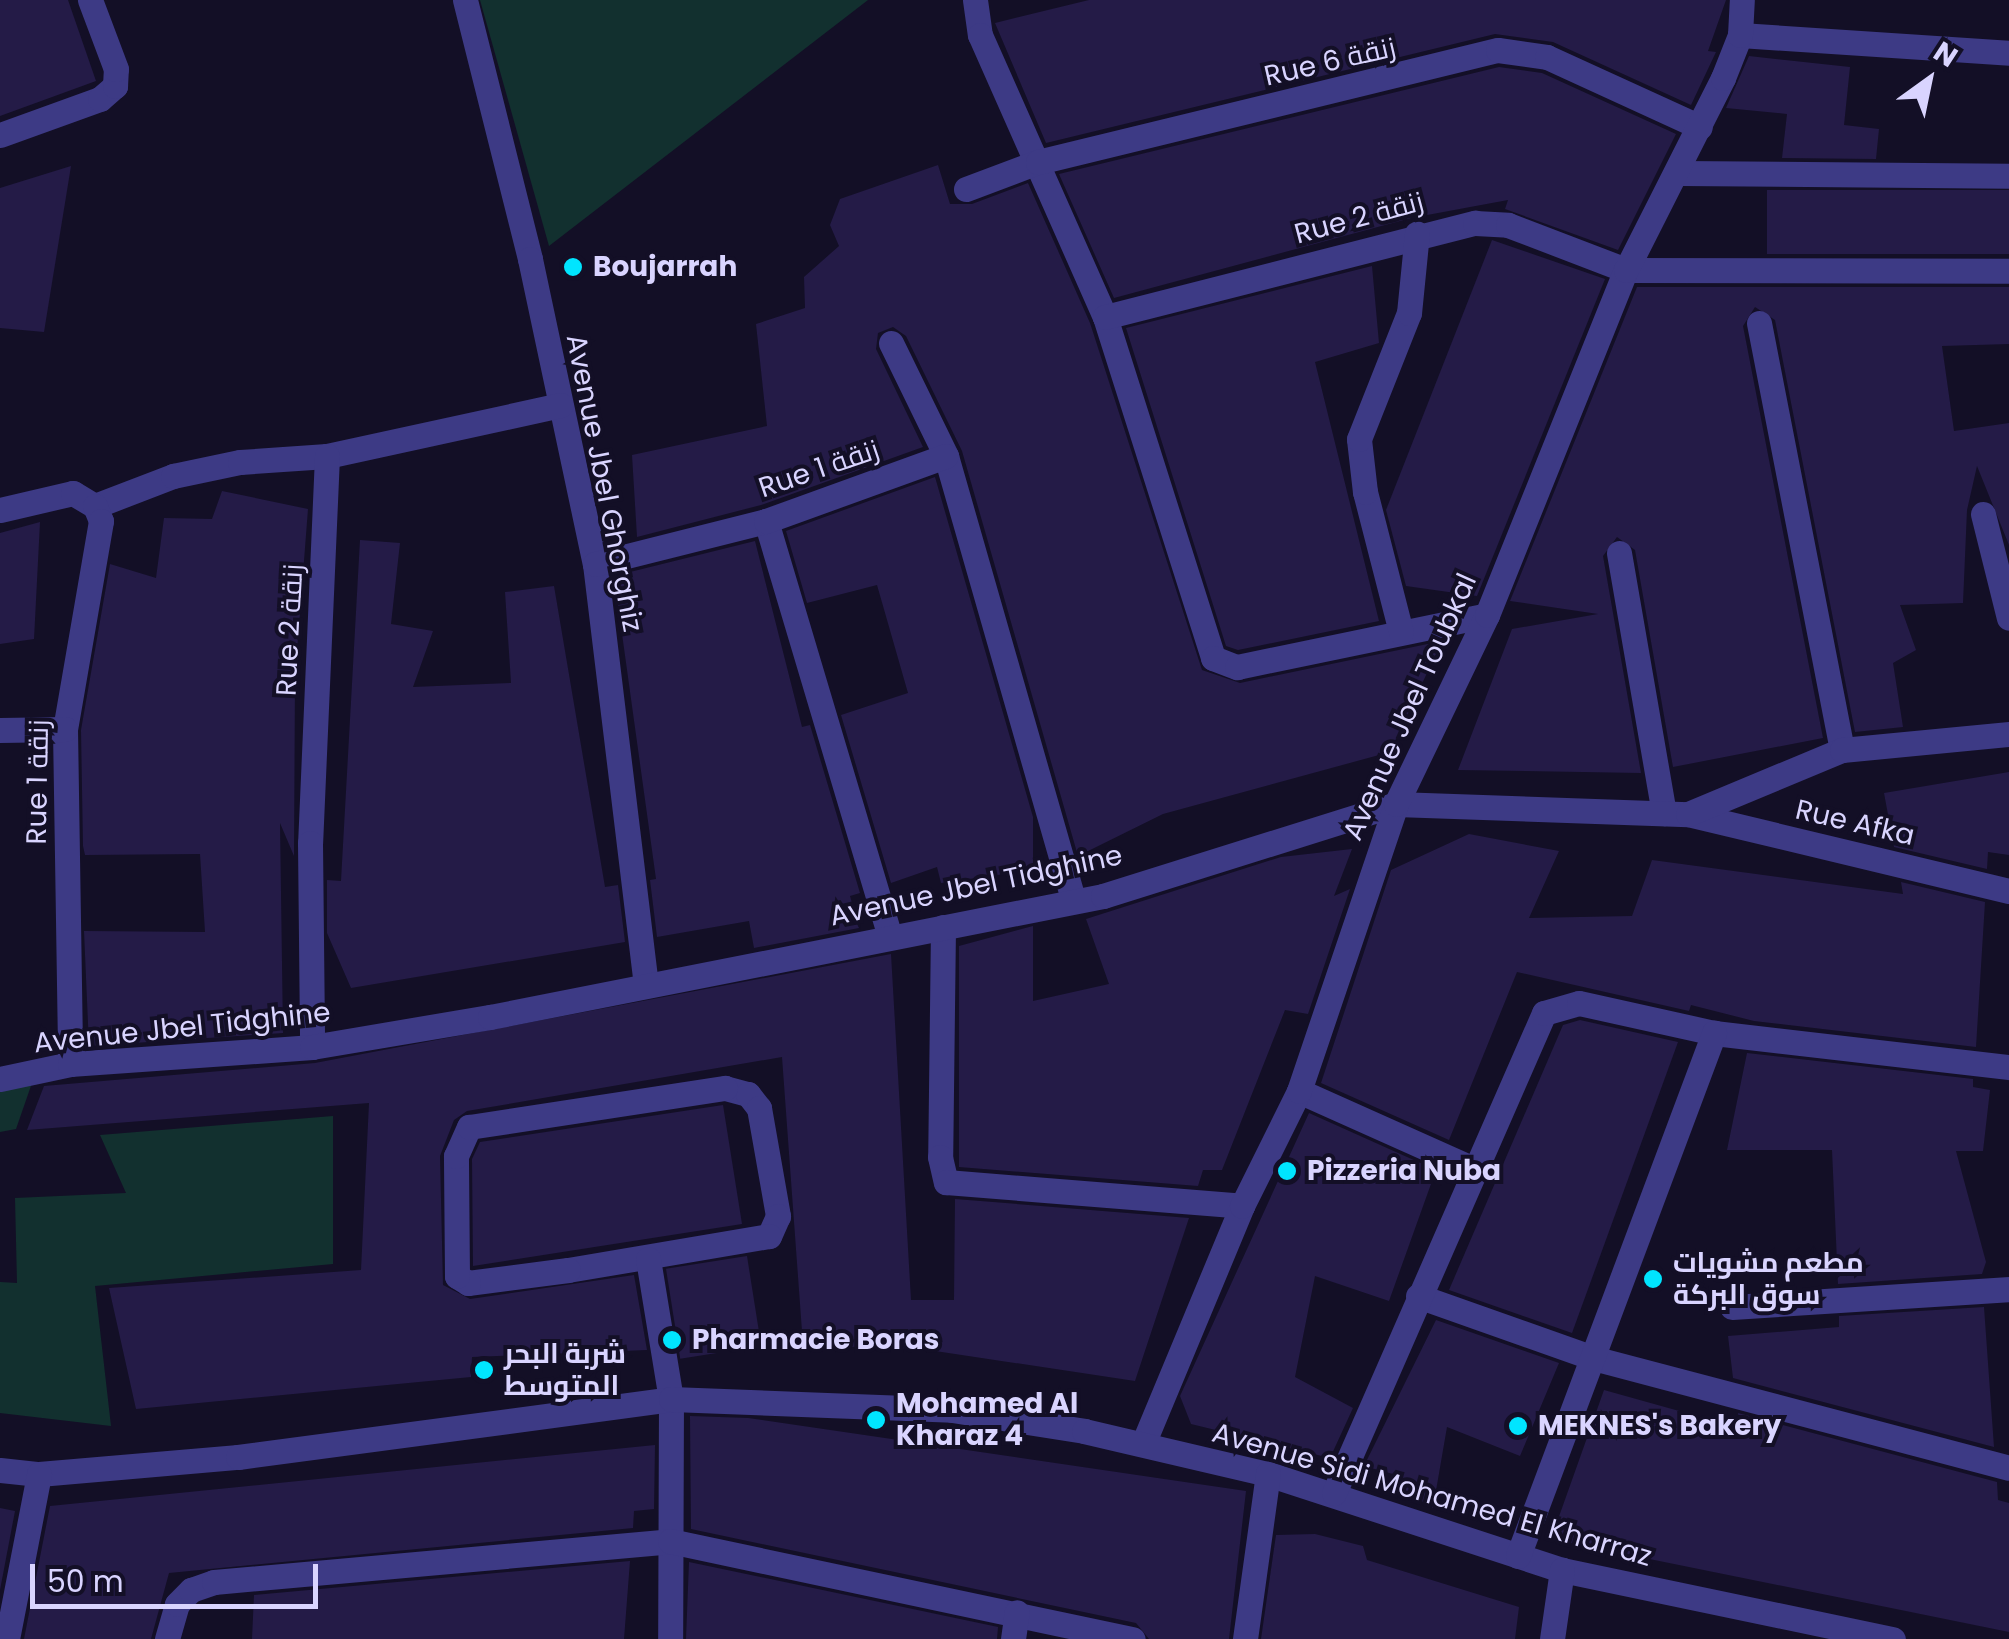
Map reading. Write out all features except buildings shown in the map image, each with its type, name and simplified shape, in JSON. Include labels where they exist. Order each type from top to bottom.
[{"type":"street","points":[[0,135],[110,92],[116,70],[90,0]]},
{"type":"street","name":"Avenue Jbel Ghorghiz","points":[[465,0],[595,564],[646,984]]},
{"type":"street","points":[[976,0],[980,35],[1105,317],[1214,658],[1237,667],[1486,615]]},
{"type":"street","name":"Avenue Jbel Toubkal","points":[[1142,1444],[1242,1206],[1298,1091],[1396,804],[1486,615],[1626,270],[1680,173],[1740,35],[1742,0]]},
{"type":"street","points":[[1740,35],[2009,53]]},
{"type":"street","name":"Rue 6 زنقة","points":[[966,189],[1038,162],[1498,50],[1548,57],[1700,127]]},
{"type":"street","points":[[1680,173],[2009,176]]},
{"type":"street","name":"Rue 2 زنقة","points":[[1105,317],[1417,233],[1475,222],[1508,225],[1626,270]]},
{"type":"street","points":[[1402,632],[1364,492],[1359,439],[1409,313],[1417,284],[1417,233]]},
{"type":"street","points":[[1626,270],[2009,271]]},
{"type":"street","points":[[1759,323],[1842,750]]},
{"type":"street","points":[[891,344],[946,456],[1074,901]]},
{"type":"street","points":[[0,510],[65,493],[95,506],[173,476],[240,462],[328,456],[561,405]]},
{"type":"street","name":"Rue 2 زنقة","points":[[312,1047],[310,843],[328,456]]},
{"type":"street","name":"Rue 1 زنقة","points":[[595,564],[766,521],[946,456]]},
{"type":"street","name":"Rue 1 زنقة","points":[[70,1064],[65,729],[101,525],[95,506]]},
{"type":"street","points":[[1983,514],[2009,618]]},
{"type":"street","points":[[766,521],[889,934]]},
{"type":"street","points":[[1619,554],[1676,814]]},
{"type":"street","points":[[0,730],[65,729]]},
{"type":"street","name":"Avenue Jbel Tidghine","points":[[0,1079],[70,1064],[312,1047],[889,934],[943,927],[1074,901],[1396,804],[1676,814],[1842,750],[2009,734]]},
{"type":"street","name":"Rue Afka","points":[[1676,814],[2009,890]]},
{"type":"street","points":[[943,927],[940,1158],[946,1182],[1242,1206]]},
{"type":"street","points":[[1334,1494],[1530,1034],[1555,1007],[1579,1003],[1714,1033],[2009,1067]]},
{"type":"street","points":[[1518,1556],[1714,1033]]},
{"type":"street","points":[[724,1088],[748,1094],[765,1135],[774,1230],[762,1241],[648,1260],[459,1279],[452,1262],[462,1134],[474,1126],[724,1088]]},
{"type":"street","points":[[1298,1091],[1471,1168]]},
{"type":"street","points":[[648,1260],[671,1399],[670,1639]]},
{"type":"street","points":[[1732,1306],[2009,1288]]},
{"type":"street","points":[[1418,1296],[1594,1358],[2009,1468]]},
{"type":"street","name":"Avenue Sidi Mohamed El Kharraz","points":[[0,1470],[40,1474],[394,1439],[671,1399],[952,1410],[1142,1444],[1268,1474],[1562,1570],[1893,1639]]},
{"type":"street","points":[[7,1639],[40,1474]]},
{"type":"street","points":[[1244,1639],[1268,1474]]},
{"type":"street","points":[[167,1639],[177,1604],[190,1590],[214,1582],[670,1540],[1133,1639]]},
{"type":"street","points":[[1552,1639],[1562,1570]]},
{"type":"street","points":[[1012,1639],[1017,1612]]},
{"type":"green space","points":[[480,0],[868,0],[549,246]]},
{"type":"green space","points":[[33,1080],[16,1129],[0,1132],[0,1092]]},
{"type":"green space","points":[[333,1116],[333,1264],[95,1286],[111,1426],[0,1413],[0,1282],[17,1283],[15,1198],[126,1193],[100,1135]]},
{"type":"place","name":"Boujarrah","points":[[573,267]]},
{"type":"place","name":"Pizzeria Nuba","points":[[1287,1171]]},
{"type":"place","name":"مطعم مشويات سوق البركة","points":[[1653,1279]]},
{"type":"place","name":"Pharmacie Boras","points":[[672,1340]]},
{"type":"place","name":"شربة البحر المتوسط","points":[[484,1370]]},
{"type":"place","name":"Mohamed Al Kharaz 4","points":[[876,1420]]},
{"type":"place","name":"MEKNES's Bakery","points":[[1518,1426]]}]
